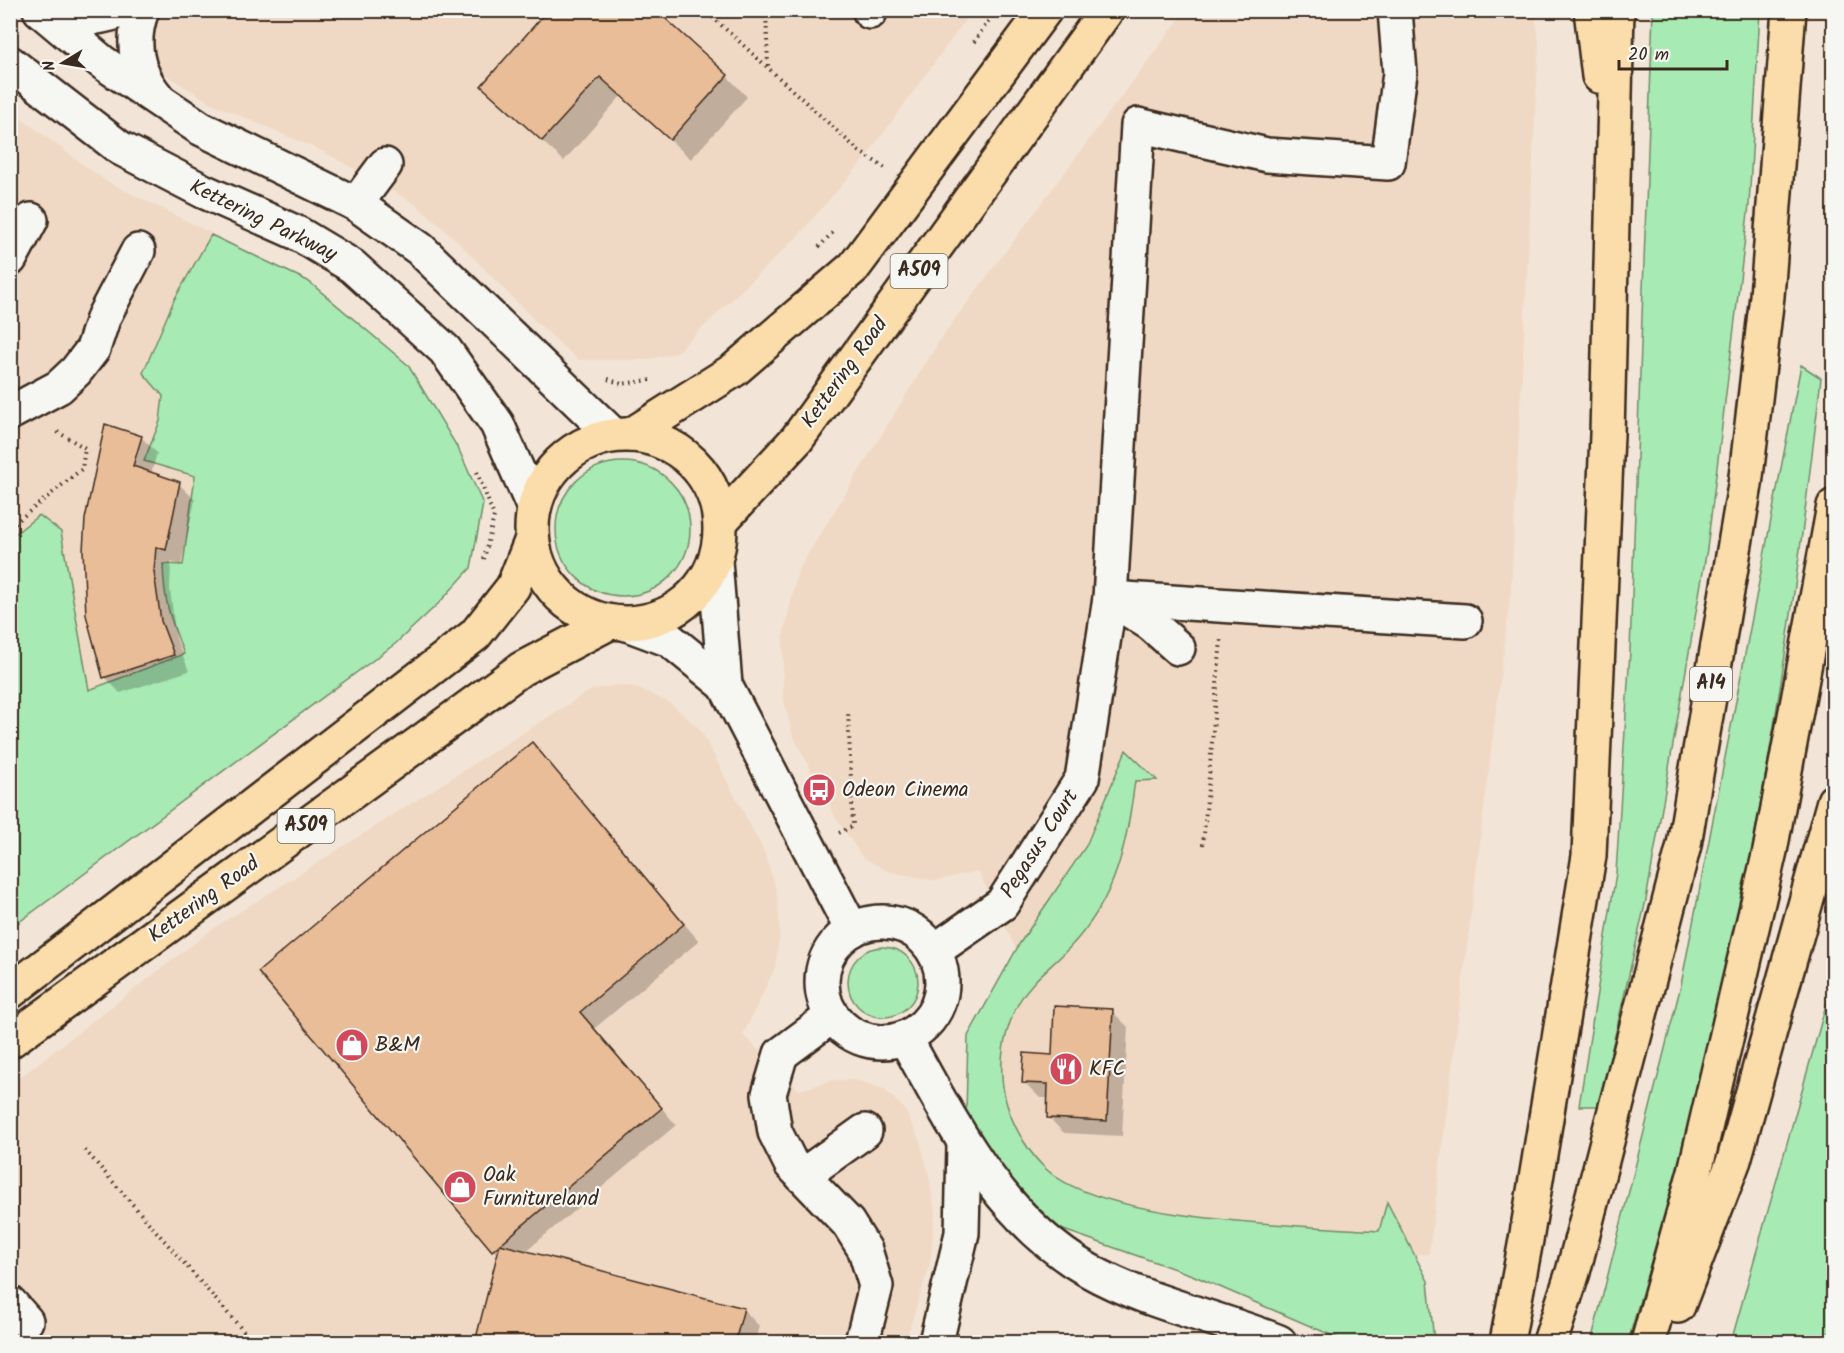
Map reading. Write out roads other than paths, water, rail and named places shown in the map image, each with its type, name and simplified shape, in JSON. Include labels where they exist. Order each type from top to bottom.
[{"type":"main road","name":"A509","points":[[622,435],[734,370],[854,267],[1045,10]]},
{"type":"main road","name":"Kettering Road","points":[[720,522],[797,439],[1107,10]]},
{"type":"main road","points":[[1591,10],[1613,197]]},
{"type":"main road","points":[[1507,1342],[1527,1240],[1589,856],[1613,197],[1617,10]]},
{"type":"main road","name":"A14","points":[[1550,1342],[1573,1272],[1684,845],[1745,485],[1767,296],[1789,10]]},
{"type":"main road","points":[[622,435],[658,440],[681,453],[701,472],[714,495],[720,522],[715,561],[701,587],[681,607],[655,620],[618,624],[580,612],[557,594],[540,568],[533,524],[544,482],[562,459],[585,444],[622,435]]},
{"type":"main road","points":[[1648,1342],[1695,1171],[1770,851],[1833,506]]},
{"type":"main road","name":"Kettering Road","points":[[10,992],[475,635],[513,588],[533,524]]},
{"type":"main road","name":"Kettering Road","points":[[10,1041],[521,669],[618,624]]},
{"type":"main road","points":[[1664,1342],[1734,1160],[1833,801]]},
{"type":"street","points":[[41,12],[69,20],[94,19],[124,10]]},
{"type":"street","points":[[141,10],[134,39],[138,62],[145,84],[161,102]]},
{"type":"street","name":"Pegasus Court","points":[[934,951],[1002,904],[1082,779],[1110,598],[1138,125],[1267,155],[1388,163],[1400,73],[1395,10]]},
{"type":"street","points":[[41,12],[102,62],[200,128],[356,204],[420,249],[622,435]]},
{"type":"street","name":"Kettering Parkway","points":[[10,63],[120,148],[203,191],[297,233],[352,266],[445,350],[497,424],[533,524]]},
{"type":"street","points":[[356,204],[385,165]]},
{"type":"street","points":[[10,259],[31,220]]},
{"type":"street","points":[[14,411],[59,387],[76,372],[93,349],[104,316],[138,251]]},
{"type":"street","points":[[715,561],[725,685],[852,930]]},
{"type":"street","points":[[1110,598],[1465,621]]},
{"type":"street","points":[[1110,598],[1151,624],[1178,648]]},
{"type":"street","points":[[618,624],[670,640],[725,685]]},
{"type":"street","points":[[874,922],[898,924],[919,934],[934,951],[943,976],[940,1001],[927,1023],[905,1038],[886,1042],[865,1040],[847,1031],[832,1016],[823,993],[824,968],[834,946],[852,930],[874,922]]},
{"type":"street","points":[[832,1016],[781,1054],[769,1094],[775,1132],[791,1164],[848,1223],[865,1250],[876,1286],[862,1342]]},
{"type":"street","points":[[905,1038],[964,1145],[1003,1197],[1041,1235],[1088,1270],[1137,1292],[1279,1342]]},
{"type":"street","points":[[802,1176],[864,1131]]},
{"type":"street","points":[[936,1342],[962,1233],[964,1145]]},
{"type":"place","name":"Odeon Cinema","points":[[819,790]]},
{"type":"place","name":"B&M","points":[[352,1045]]},
{"type":"place","name":"KFC","points":[[1066,1069]]},
{"type":"place","name":"Oak Furnitureland","points":[[460,1187]]}]
